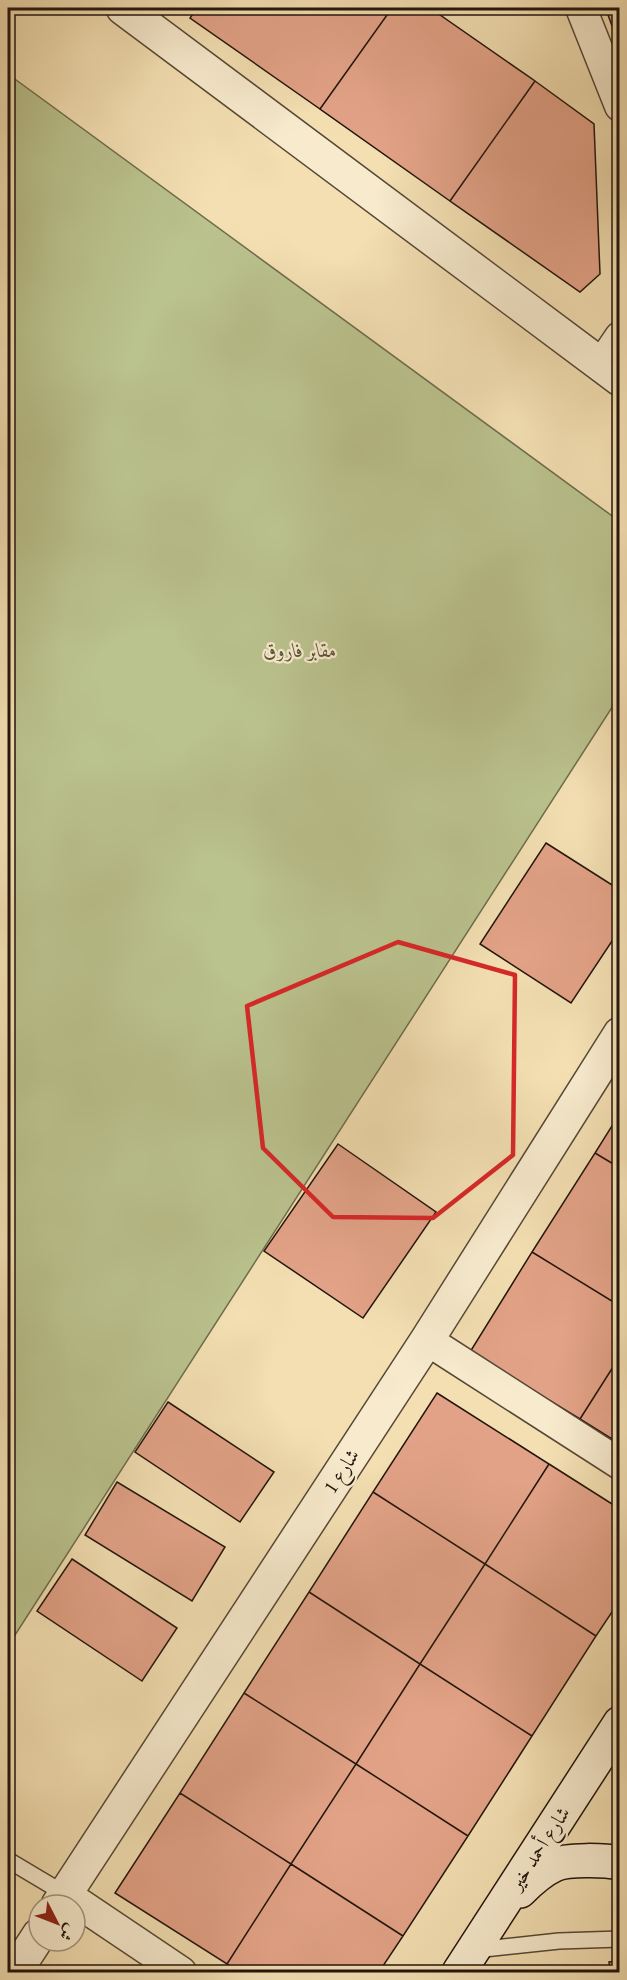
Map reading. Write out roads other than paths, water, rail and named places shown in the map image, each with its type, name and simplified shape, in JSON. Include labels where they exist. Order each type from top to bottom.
[{"type":"street","points":[[581,8],[620,106]]},
{"type":"street","points":[[140,12],[610,372],[620,337]]},
{"type":"street","name":"شارع 1","points":[[65,1893],[428,1340],[620,1034]]},
{"type":"street","points":[[428,1340],[620,1464]]},
{"type":"street","name":"شارع أحمد خير","points":[[466,1962],[620,1724]]},
{"type":"street","points":[[490,1924],[504,1906],[536,1876],[556,1864],[605,1860],[620,1863]]},
{"type":"street","points":[[87,1915],[181,1972]]},
{"type":"street","points":[[15,1972],[27,1953]]},
{"type":"lane","points":[[8,1860],[53,1893]]},
{"type":"lane","points":[[466,1962],[559,1941],[620,1939]]},
{"type":"park label","name":"مقابر فاروق","points":[[300,650]]}]
